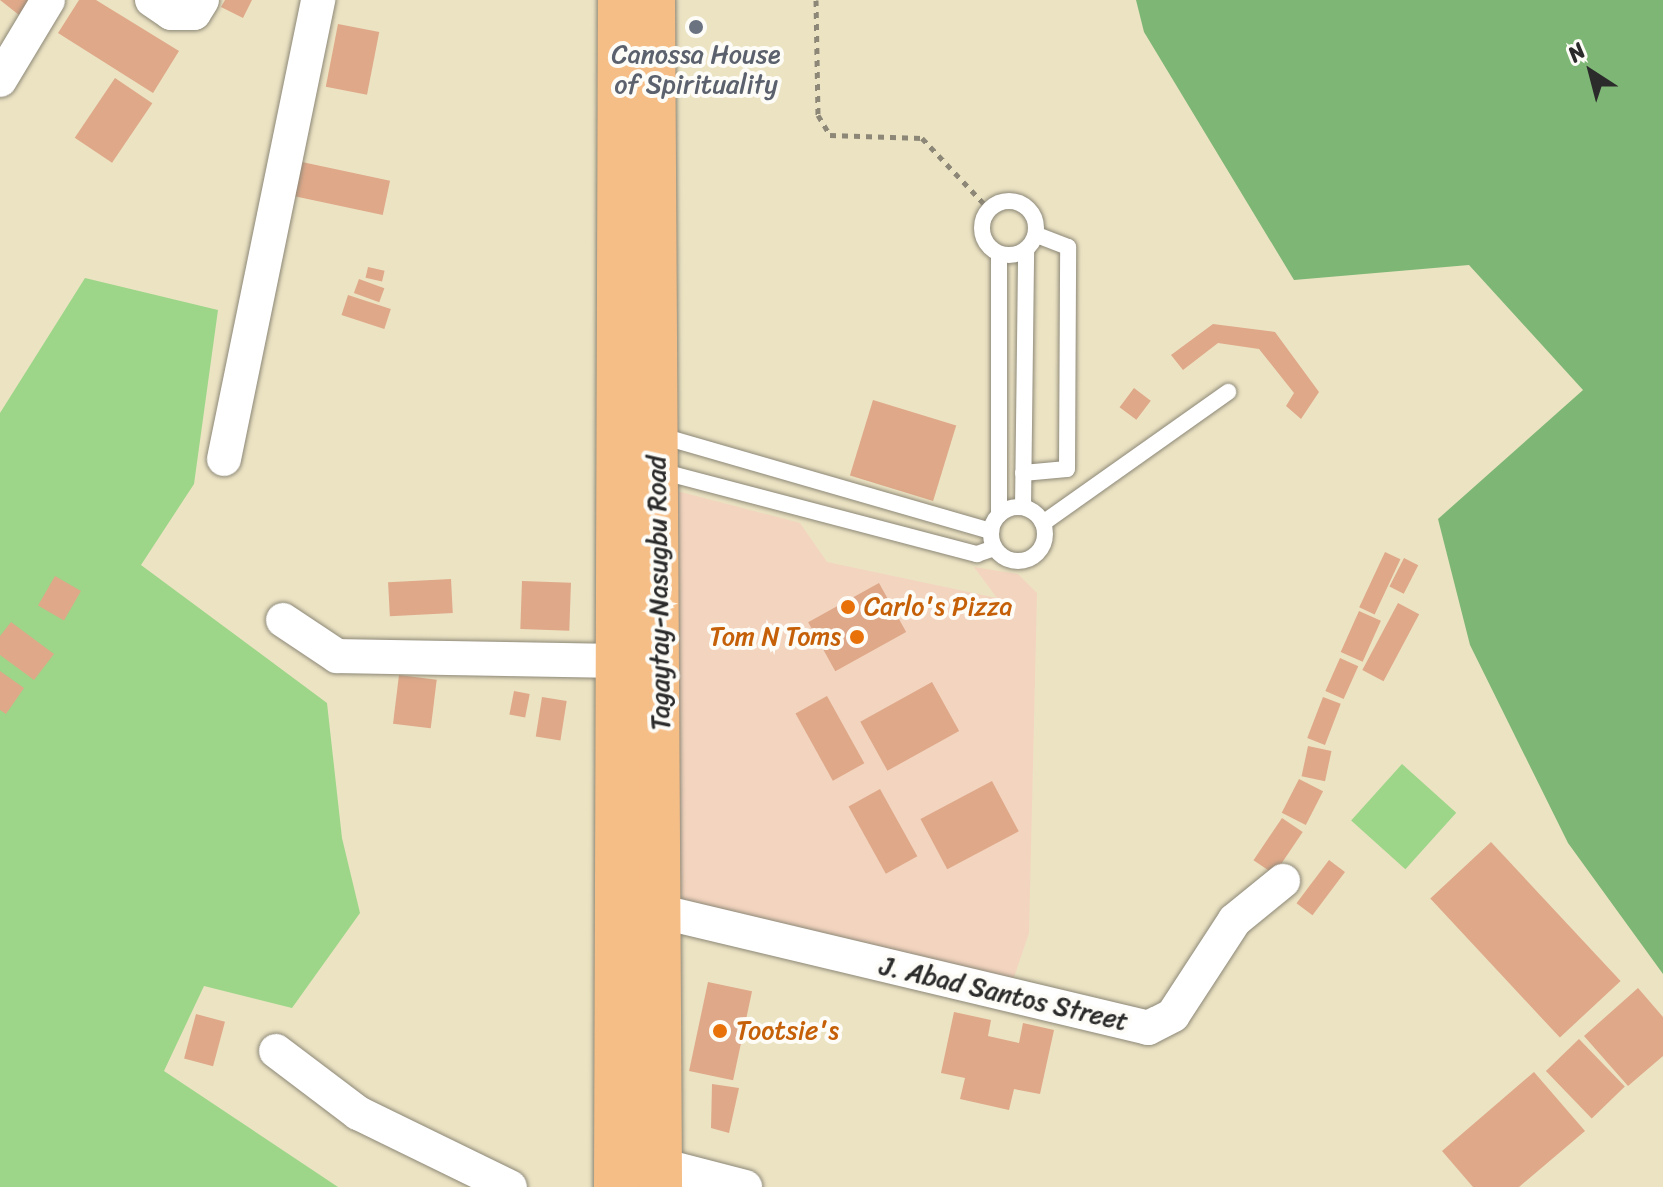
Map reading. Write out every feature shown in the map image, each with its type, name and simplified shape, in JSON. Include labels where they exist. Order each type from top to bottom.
[{"type":"main road","name":"Tagaytay-Nasugbu Road","points":[[616,1187],[620,0]]},
{"type":"main road","name":"Tagaytay-Nasugbu Road","points":[[653,0],[662,912],[660,1176]]},
{"type":"street","points":[[2,72],[48,0]]},
{"type":"street","points":[[152,0],[171,13],[194,13],[202,0]]},
{"type":"street","points":[[224,459],[318,0]]},
{"type":"street","points":[[283,620],[337,656],[617,661]]},
{"type":"street","name":"J. Abad Santos Street","points":[[662,912],[1148,1028],[1173,1015],[1235,920],[1283,881]]},
{"type":"street","points":[[276,1051],[358,1113],[510,1187]]},
{"type":"street","points":[[660,1176],[745,1187]]},
{"type":"lane","points":[[658,453],[977,554],[993,540],[999,515],[999,254],[982,234],[989,209],[1022,204],[1034,216],[1036,235],[1026,250],[1023,507]]},
{"type":"lane","points":[[1023,473],[1067,469],[1068,247],[1036,235]]},
{"type":"lane","points":[[999,254],[1026,250]]},
{"type":"lane","points":[[1043,523],[1228,392]]},
{"type":"lane","points":[[658,453],[993,540],[1008,560],[1027,560],[1045,541],[1043,523],[1023,507]]},
{"type":"lane","points":[[999,515],[1023,507]]},
{"type":"path","points":[[816,0],[818,115],[830,135],[922,138],[989,209]]},
{"type":"shaded area","points":[[677,491],[800,523],[827,562],[997,598],[974,567],[1018,574],[1037,593],[1029,933],[1010,989],[674,905]]},
{"type":"green space","points":[[1136,0],[1663,0],[1663,974],[1568,843],[1470,645],[1438,519],[1583,390],[1469,265],[1294,280],[1144,32]]},
{"type":"green space","points":[[85,278],[218,310],[194,484],[141,565],[327,703],[342,838],[360,913],[292,1008],[204,986],[164,1071],[338,1187],[0,1187],[0,413]]},
{"type":"green space","points":[[1402,764],[1456,813],[1405,869],[1351,820]]},
{"type":"building","points":[[0,0],[29,0],[19,15]]},
{"type":"building","points":[[79,0],[96,0],[179,51],[153,93],[58,33]]},
{"type":"building","points":[[225,0],[252,0],[243,18],[221,7]]},
{"type":"building","points":[[338,24],[379,32],[367,95],[326,87]]},
{"type":"building","points":[[115,78],[152,103],[112,163],[75,138]]},
{"type":"building","points":[[302,162],[390,181],[383,215],[295,196]]},
{"type":"building","points":[[368,267],[385,271],[382,282],[366,278]]},
{"type":"building","points":[[359,279],[384,288],[379,302],[354,293]]},
{"type":"building","points":[[348,295],[391,309],[384,329],[342,315]]},
{"type":"building","points":[[1213,324],[1275,332],[1319,392],[1301,419],[1286,406],[1294,393],[1259,349],[1218,343],[1183,370],[1171,355]]},
{"type":"building","points":[[1134,388],[1151,401],[1136,420],[1120,407]]},
{"type":"building","points":[[873,400],[956,425],[933,501],[850,476]]},
{"type":"building","points":[[1385,552],[1400,559],[1375,614],[1359,607]]},
{"type":"building","points":[[1404,558],[1418,565],[1404,594],[1389,587]]},
{"type":"building","points":[[55,576],[81,591],[64,620],[38,605]]},
{"type":"building","points":[[451,579],[453,613],[390,616],[388,582]]},
{"type":"building","points":[[522,581],[571,583],[569,631],[520,629]]},
{"type":"building","points":[[879,583],[906,632],[835,671],[808,622]]},
{"type":"building","points":[[1398,603],[1419,614],[1384,681],[1362,670]]},
{"type":"building","points":[[1359,611],[1381,621],[1363,662],[1341,652]]},
{"type":"building","points":[[11,622],[54,654],[34,680],[0,655],[0,636]]},
{"type":"building","points":[[1340,658],[1358,666],[1344,699],[1325,691]]},
{"type":"building","points":[[0,671],[24,688],[6,714],[0,710]]},
{"type":"building","points":[[399,675],[437,680],[431,728],[393,724]]},
{"type":"building","points":[[932,682],[959,731],[887,771],[860,722]]},
{"type":"building","points":[[514,691],[530,694],[525,718],[509,715]]},
{"type":"building","points":[[827,696],[864,763],[833,781],[796,713]]},
{"type":"building","points":[[542,697],[567,701],[560,740],[536,737]]},
{"type":"building","points":[[1323,697],[1341,704],[1325,745],[1307,738]]},
{"type":"building","points":[[1308,746],[1331,751],[1325,781],[1302,776]]},
{"type":"building","points":[[1299,779],[1323,791],[1306,825],[1282,813]]},
{"type":"building","points":[[992,781],[1019,831],[947,869],[920,819]]},
{"type":"building","points":[[880,789],[917,856],[886,874],[849,806]]},
{"type":"building","points":[[1282,818],[1303,832],[1274,874],[1253,860]]},
{"type":"building","points":[[1491,842],[1621,981],[1560,1038],[1430,899]]},
{"type":"building","points":[[1329,860],[1345,872],[1312,915],[1297,903]]},
{"type":"building","name":"Tootsie's","points":[[708,982],[752,991],[733,1080],[689,1071]]},
{"type":"building","points":[[1638,988],[1663,1017],[1663,1056],[1628,1086],[1584,1036]]},
{"type":"building","points":[[954,1012],[991,1020],[988,1036],[1019,1043],[1023,1023],[1054,1030],[1040,1094],[1014,1089],[1009,1110],[960,1099],[965,1078],[941,1073]]},
{"type":"building","points":[[196,1014],[225,1022],[213,1066],[184,1058]]},
{"type":"building","points":[[1579,1039],[1625,1086],[1592,1118],[1546,1071]]},
{"type":"building","points":[[1534,1072],[1585,1131],[1519,1187],[1473,1187],[1442,1151]]},
{"type":"building","points":[[712,1084],[739,1088],[729,1133],[711,1128]]},
{"type":"place","name":"Canossa House of Spirituality","points":[[696,27]]},
{"type":"place","name":"Carlo's Pizza","points":[[848,607]]},
{"type":"place","name":"Tom N Toms","points":[[857,637]]},
{"type":"place","name":"Tootsie's","points":[[720,1031]]}]
